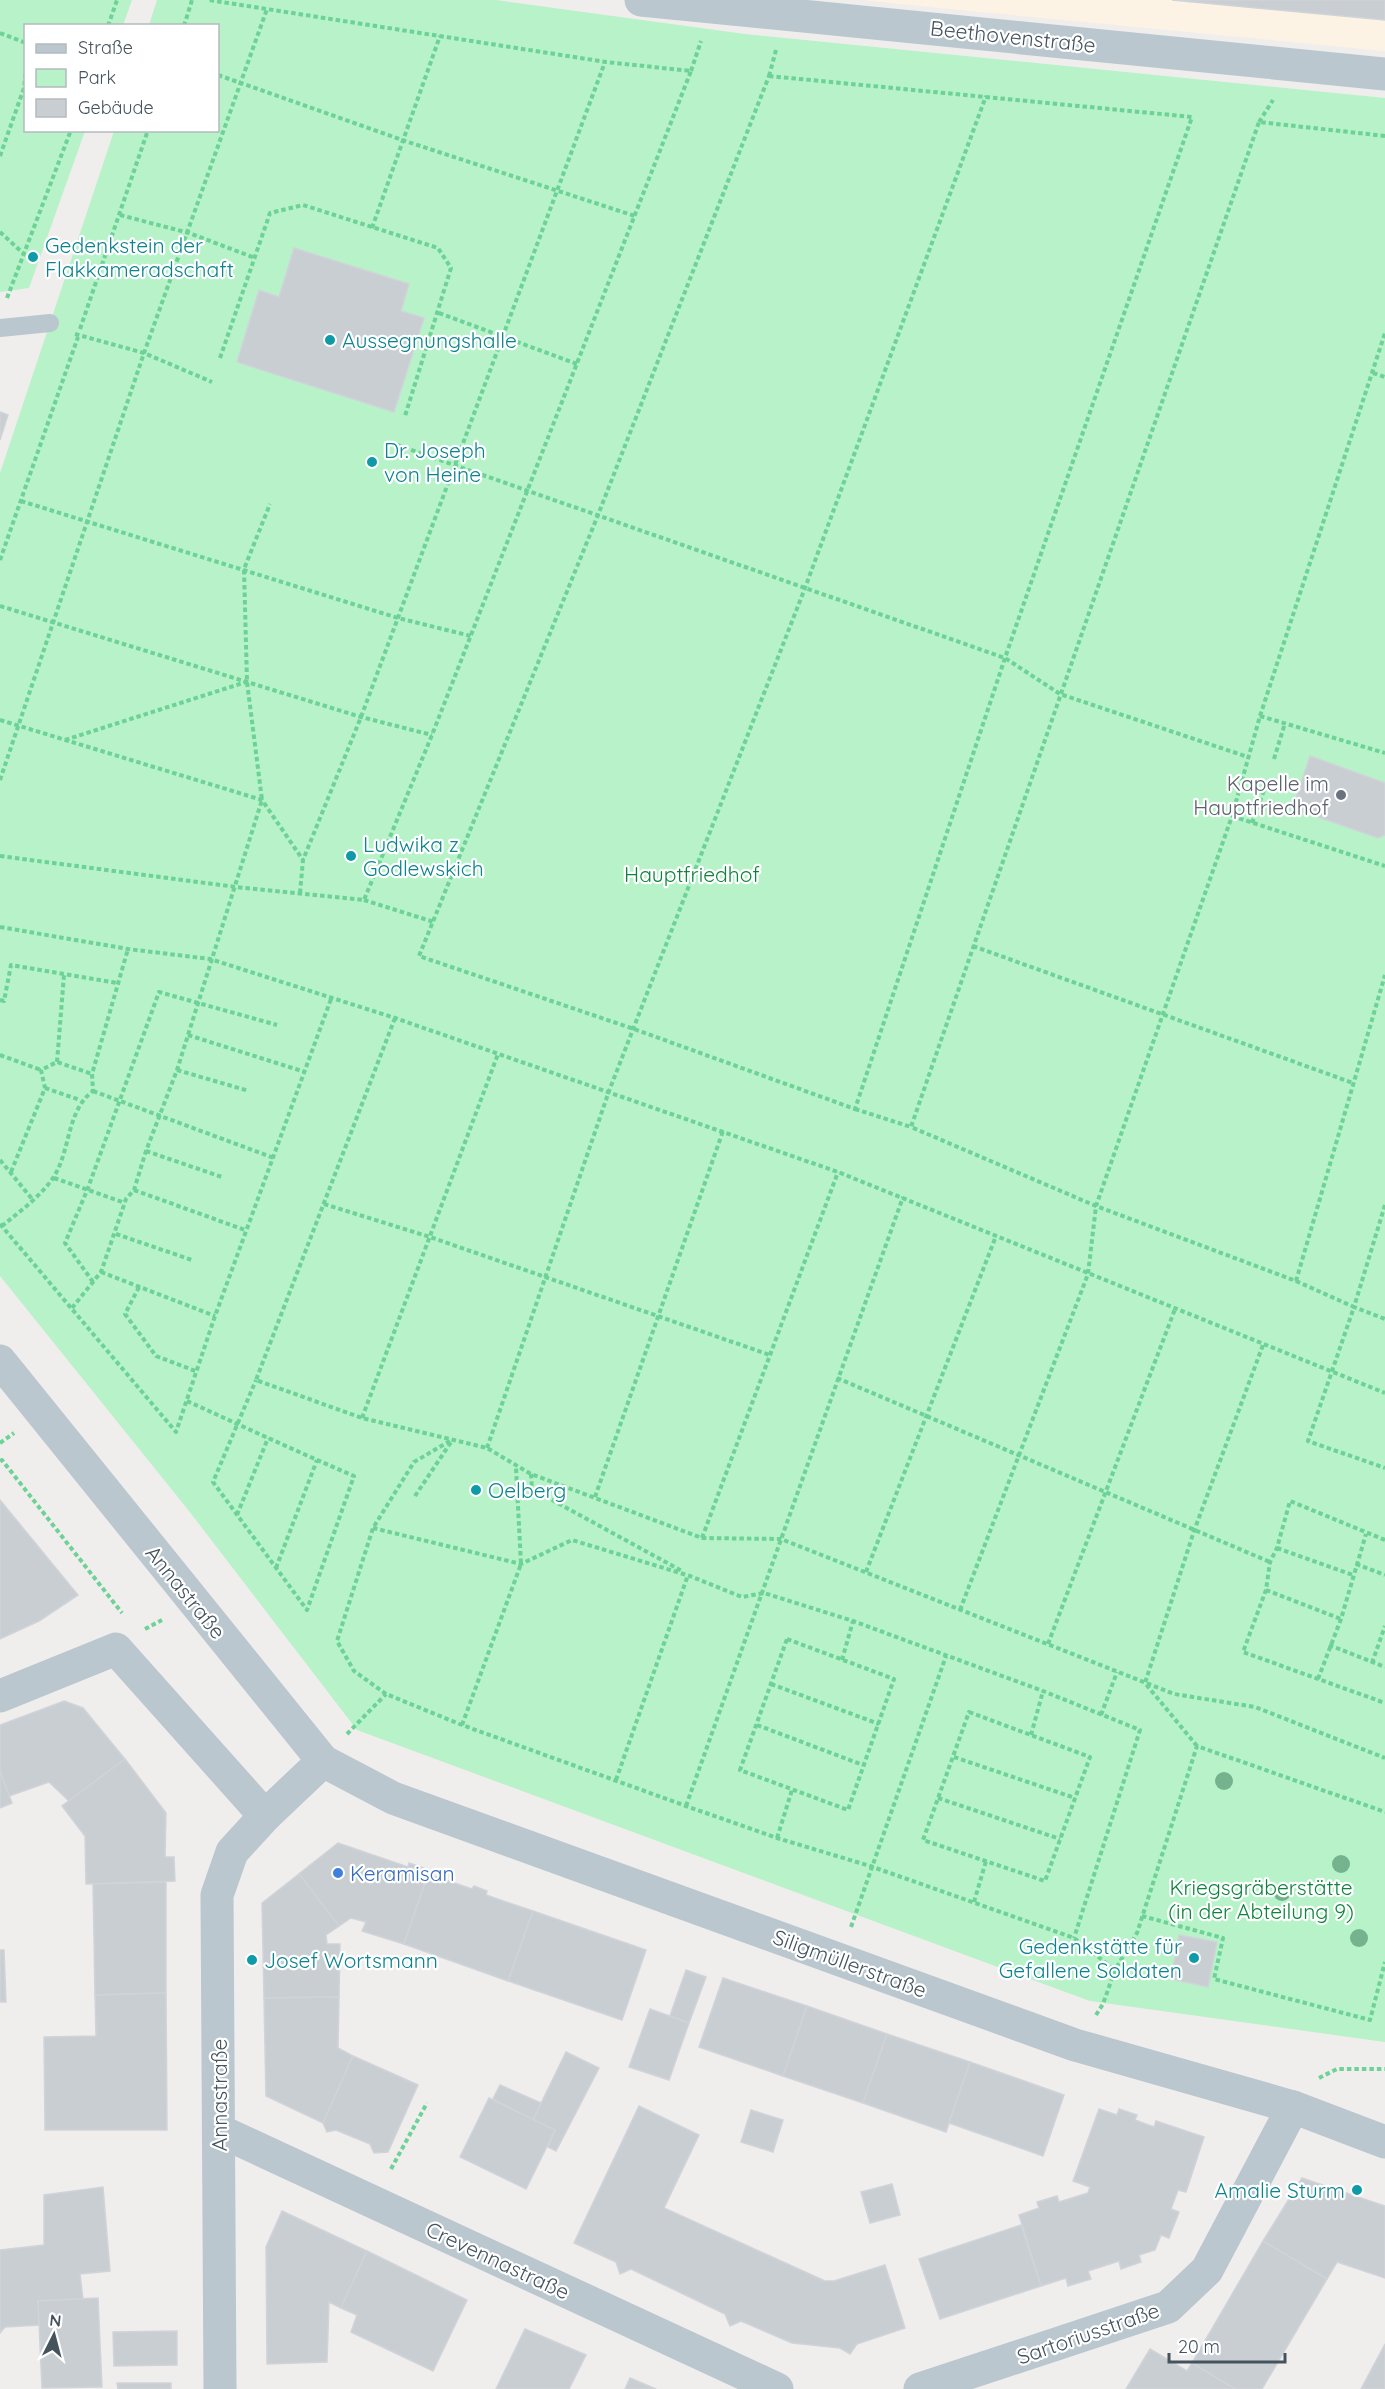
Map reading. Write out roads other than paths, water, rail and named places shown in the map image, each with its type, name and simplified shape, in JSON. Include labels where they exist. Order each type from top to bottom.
[{"type":"street","name":"Beethovenstraße","points":[[641,0],[1385,74]]},
{"type":"street","name":"Annastraße","points":[[0,1360],[323,1761],[265,1816],[232,1852],[217,1895],[220,2389]]},
{"type":"street","points":[[0,1696],[126,1641],[265,1816]]},
{"type":"street","name":"Siligmüllerstraße","points":[[323,1761],[393,1798],[1075,2045],[1293,2107],[1385,2142]]},
{"type":"street","name":"Sartoriusstraße","points":[[920,2389],[1168,2307],[1207,2270],[1293,2107]]},
{"type":"street","name":"Crevennastraße","points":[[220,2131],[777,2389]]},
{"type":"lane","points":[[0,328],[50,323]]},
{"type":"place","name":"Gedenkstein der Flakkameradschaft","points":[[33,257]]},
{"type":"place","name":"Aussegnungshalle","points":[[330,340]]},
{"type":"place","name":"Dr. Joseph von Heine","points":[[372,462]]},
{"type":"place","name":"Kapelle im Hauptfriedhof","points":[[1341,795]]},
{"type":"place","name":"Ludwika z Godlewskich","points":[[351,856]]},
{"type":"place","name":"Oelberg","points":[[476,1490]]},
{"type":"place","name":"Keramisan","points":[[338,1873]]},
{"type":"place","name":"Gedenkstätte für Gefallene Soldaten","points":[[1194,1958]]},
{"type":"place","name":"Josef Wortsmann","points":[[252,1960]]},
{"type":"place","name":"Amalie Sturm","points":[[1357,2190]]},
{"type":"park label","name":"Hauptfriedhof","points":[[692,874]]},
{"type":"park label","name":"Kriegsgräberstätte (in der Abteilung 9)","points":[[1261,1899]]}]
